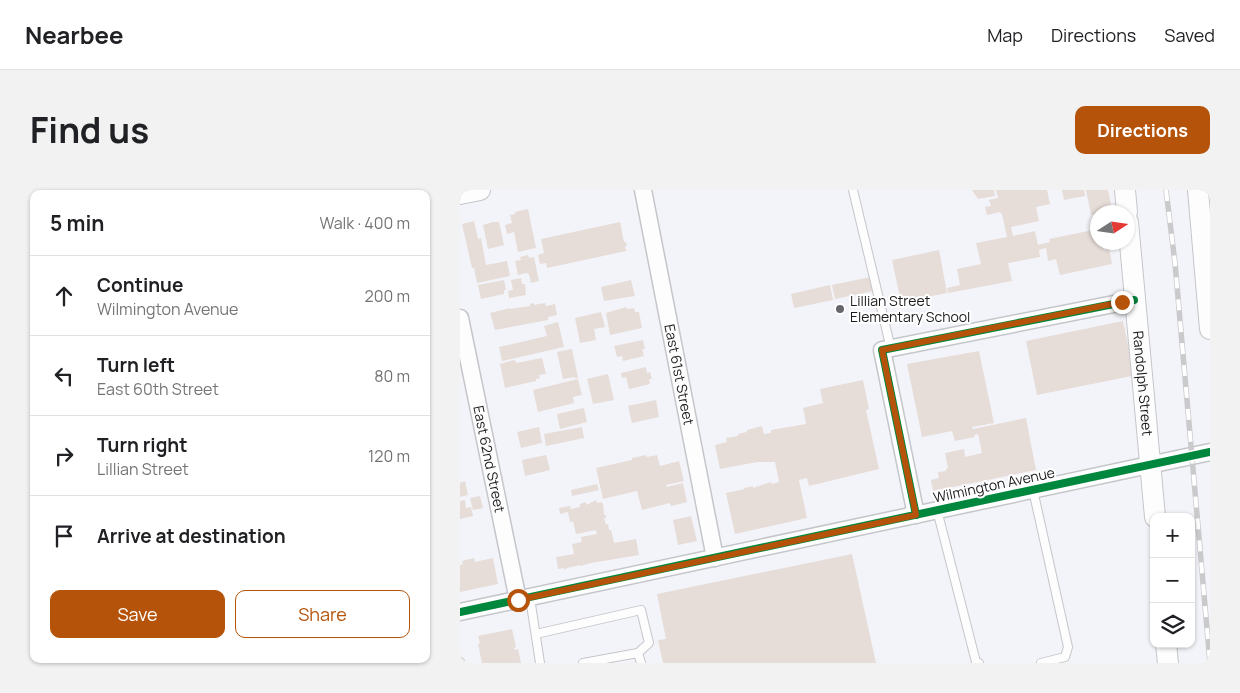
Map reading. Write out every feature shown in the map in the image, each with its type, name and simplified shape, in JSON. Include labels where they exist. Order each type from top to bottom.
[{"type":"street","points":[[460,194],[480,190]]},
{"type":"street","name":"East 61st Street","points":[[643,190],[715,558]]},
{"type":"street","points":[[1125,190],[1126,205]]},
{"type":"street","points":[[1198,190],[1210,329]]},
{"type":"street","name":"Randolph Street","points":[[1130,250],[1155,513]]},
{"type":"street","points":[[916,515],[887,350],[1134,300]]},
{"type":"street","name":"East 62nd Street","points":[[460,318],[524,599]]},
{"type":"street","name":"Wilmington Avenue","points":[[460,612],[1210,452]]},
{"type":"street","points":[[1166,648],[1168,663]]},
{"type":"lane","points":[[854,190],[887,350]]},
{"type":"lane","points":[[1033,490],[1068,647],[1066,657],[1041,663]]},
{"type":"lane","points":[[937,510],[976,662],[979,663]]},
{"type":"lane","points":[[524,599],[536,634],[540,663]]},
{"type":"lane","points":[[536,634],[641,610],[649,643],[638,653],[583,663]]},
{"type":"lane","points":[[638,653],[641,663]]},
{"type":"building","points":[[972,190],[994,190],[995,196],[978,199]]},
{"type":"building","points":[[996,190],[1047,190],[1050,204],[1036,207],[1039,221],[1011,227],[1013,236],[1035,231],[1038,245],[1050,242],[1049,239],[1090,231],[1090,250],[1109,250],[1112,264],[1060,275],[1056,259],[1048,261],[1046,248],[1039,250],[1040,257],[1008,263],[1012,281],[948,293],[947,288],[960,285],[957,269],[981,264],[976,243],[1007,237],[1002,214],[1000,212],[987,215],[985,207],[991,206],[989,200],[998,198]]},
{"type":"building","points":[[1062,190],[1084,190],[1085,196],[1064,200]]},
{"type":"building","points":[[1086,190],[1108,190],[1111,205],[1090,205],[1090,210]]},
{"type":"building","points":[[528,209],[536,248],[518,252],[514,232],[507,234],[505,225],[512,223],[510,215]]},
{"type":"building","points":[[474,221],[478,239],[481,238],[486,265],[507,261],[510,276],[477,283],[462,224]]},
{"type":"building","points":[[499,222],[504,245],[488,249],[483,225]]},
{"type":"building","points":[[620,222],[624,242],[626,242],[627,246],[625,246],[626,251],[547,268],[546,263],[540,264],[538,255],[544,253],[541,239]]},
{"type":"building","points":[[939,250],[947,293],[901,302],[892,260]]},
{"type":"building","points":[[528,255],[529,258],[534,257],[539,281],[531,283],[529,274],[526,273],[518,275],[515,261],[521,260],[520,257]]},
{"type":"building","points":[[871,277],[874,291],[835,299],[832,285]]},
{"type":"building","points":[[521,278],[522,284],[525,284],[526,295],[509,298],[508,291],[513,290],[511,280]]},
{"type":"building","points":[[504,280],[506,290],[504,290],[504,294],[481,299],[478,285]]},
{"type":"building","points":[[631,280],[635,296],[604,301],[601,287]]},
{"type":"building","points":[[830,285],[833,300],[794,308],[791,294]]},
{"type":"building","points":[[534,303],[534,305],[545,303],[546,306],[555,304],[557,315],[548,317],[548,320],[495,330],[490,313],[530,306],[530,304]]},
{"type":"building","points":[[626,307],[627,309],[634,308],[635,312],[639,312],[642,328],[610,335],[606,313]]},
{"type":"building","points":[[601,312],[605,327],[594,329],[596,340],[580,343],[575,318]]},
{"type":"building","points":[[1123,321],[1132,376],[1037,395],[1026,341]]},
{"type":"building","points":[[558,322],[564,347],[502,361],[499,347],[547,336],[544,326]]},
{"type":"building","points":[[643,340],[645,349],[642,349],[644,356],[623,361],[622,356],[617,357],[614,346]]},
{"type":"building","points":[[572,349],[578,378],[563,379],[557,352]]},
{"type":"building","points":[[979,351],[994,423],[972,427],[973,429],[1026,418],[1036,470],[933,491],[931,480],[939,478],[938,472],[946,471],[948,468],[945,453],[964,449],[965,457],[982,453],[978,434],[974,435],[975,437],[955,441],[952,431],[922,437],[907,364]]},
{"type":"building","points":[[542,358],[546,374],[539,375],[540,378],[536,379],[536,381],[505,388],[500,364],[515,360],[516,363]]},
{"type":"building","points":[[646,367],[647,373],[650,372],[652,379],[649,379],[650,384],[629,389],[626,377],[622,378],[621,373]]},
{"type":"building","points":[[608,374],[614,400],[593,404],[587,379]]},
{"type":"building","points":[[578,379],[582,395],[573,397],[574,403],[538,412],[533,390]]},
{"type":"building","points":[[863,380],[869,409],[866,410],[879,469],[809,486],[807,478],[799,480],[807,518],[735,534],[726,493],[753,486],[753,488],[771,482],[771,484],[779,482],[775,462],[757,462],[720,469],[715,445],[727,442],[726,438],[738,436],[738,434],[747,432],[747,430],[762,426],[764,434],[771,433],[771,430],[806,424],[803,408],[823,403],[820,389]]},
{"type":"building","points":[[656,400],[659,417],[632,423],[628,406]]},
{"type":"building","points":[[584,408],[587,422],[560,429],[557,414]]},
{"type":"building","points":[[539,427],[542,443],[521,448],[517,432]]},
{"type":"building","points":[[582,427],[584,438],[546,446],[544,434]]},
{"type":"building","points":[[546,455],[550,470],[525,476],[522,460]]},
{"type":"building","points":[[646,455],[647,457],[657,455],[660,466],[679,461],[684,481],[666,485],[667,487],[683,483],[687,502],[671,506],[670,503],[642,510],[637,491],[603,499],[596,468]]},
{"type":"building","points":[[465,481],[468,495],[460,497],[460,483]]},
{"type":"building","points":[[597,484],[599,490],[572,496],[571,490]]},
{"type":"building","points":[[480,496],[483,508],[473,510],[470,498]]},
{"type":"building","points":[[465,500],[466,508],[471,507],[473,516],[460,519],[460,501]]},
{"type":"building","points":[[596,500],[597,503],[601,502],[603,504],[604,515],[606,515],[606,518],[604,518],[606,525],[608,524],[609,530],[611,530],[614,543],[636,539],[639,555],[580,565],[565,570],[564,568],[558,569],[556,557],[574,554],[572,544],[582,542],[581,537],[597,534],[596,530],[576,534],[573,521],[570,522],[568,512],[560,514],[559,508],[570,506],[571,509],[580,507],[580,504],[586,502],[586,505]]},
{"type":"building","points":[[691,516],[697,541],[678,545],[673,520]]},
{"type":"building","points":[[852,554],[876,663],[663,663],[658,640],[666,639],[657,594]]},
{"type":"building","points":[[474,558],[475,562],[493,558],[498,584],[460,592],[460,565],[463,564],[462,561]]},
{"type":"building","points":[[512,629],[516,647],[514,648],[515,650],[518,649],[521,663],[482,663],[478,636]]},
{"type":"railway","points":[[1166,190],[1175,263],[1210,663]]},
{"type":"cycle path","points":[[916,515],[882,350],[1134,300]]},
{"type":"cycle path","points":[[460,612],[1210,452]]},
{"type":"place","name":"Lillian Street Elementary School","points":[[840,309]]},
{"type":"route","points":[[518,600],[916,515],[882,350],[1122,302]]}]
